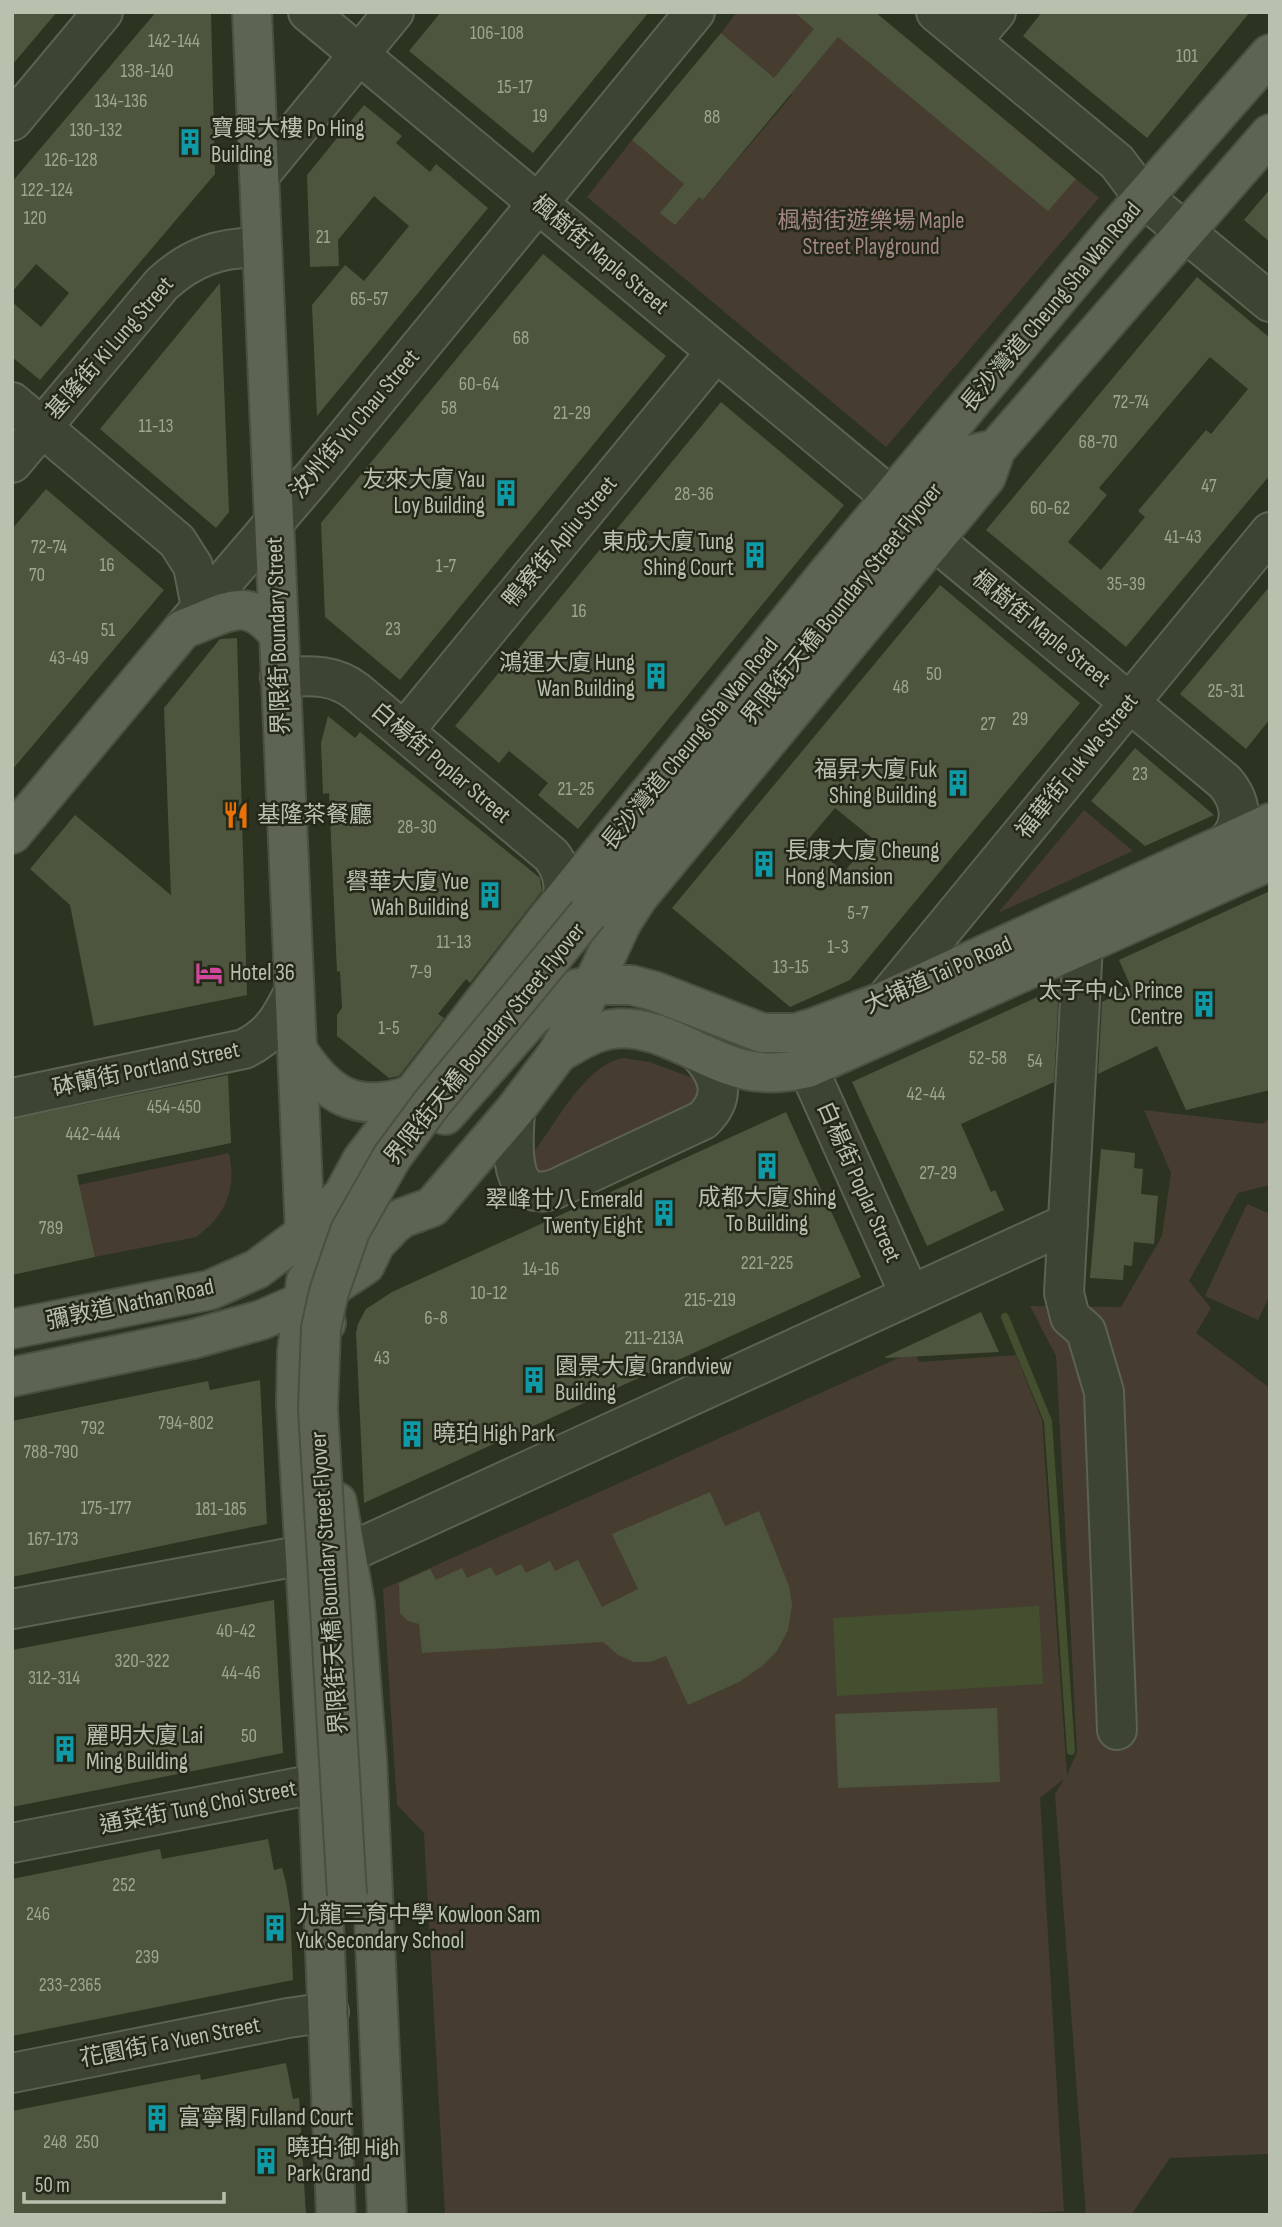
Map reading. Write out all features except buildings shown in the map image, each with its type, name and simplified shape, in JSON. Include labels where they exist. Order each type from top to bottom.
[{"type":"main road","name":"界限街 Boundary Street","points":[[251,12],[294,992],[310,1272],[332,1359],[338,1511],[355,1604],[370,1809],[387,2215]]},
{"type":"main road","name":"長沙灣道 Cheung Sha Wan Road","points":[[343,1195],[362,1160],[563,899],[891,497],[1144,198],[1270,54]]},
{"type":"main road","points":[[310,1272],[384,1260],[410,1246],[417,1238],[432,1207],[515,1110],[558,1053],[622,922],[638,897],[986,477],[980,453],[1186,232],[1270,134]]},
{"type":"main road","name":"界限街天橋 Boundary Street Flyover","points":[[361,2215],[339,1749],[318,1409],[321,1328],[337,1265],[368,1197],[392,1157],[432,1103],[980,453]]},
{"type":"main road","points":[[192,618],[203,622],[224,611],[239,609],[258,614],[269,622],[278,634]]},
{"type":"main road","name":"汝州街 Yu Chau Street","points":[[12,834],[192,618]]},
{"type":"main road","name":"大埔道 Tai Po Road","points":[[593,985],[631,985],[654,991],[762,1033],[788,1033],[813,1028],[884,1001],[1270,823]]},
{"type":"main road","name":"大埔道 Tai Po Road","points":[[558,1053],[597,1032],[625,1028],[660,1036],[752,1072],[789,1073],[808,1068],[1270,861]]},
{"type":"main road","points":[[343,1195],[369,1184],[423,1138],[533,1016],[576,989],[593,985]]},
{"type":"main road","points":[[297,1049],[325,1086],[344,1097],[365,1104],[389,1103],[411,1095]]},
{"type":"main road","name":"彌敦道 Nathan Road","points":[[12,1377],[228,1331],[261,1320],[310,1272],[343,1195]]},
{"type":"main road","name":"彌敦道 Nathan Road","points":[[12,1329],[210,1290],[257,1269],[310,1272]]},
{"type":"main road","name":"界限街 Boundary Street","points":[[310,1272],[297,1352],[296,1404],[318,1783],[336,2215]]},
{"type":"street","points":[[12,121],[103,12]]},
{"type":"street","name":"楓樹街 Maple Street","points":[[309,12],[891,497]]},
{"type":"street","points":[[259,176],[394,12]]},
{"type":"street","name":"汝州街 Yu Chau Street","points":[[192,618],[695,12]]},
{"type":"street","points":[[936,12],[1117,162],[1144,198],[1270,302]]},
{"type":"street","points":[[971,41],[996,12]]},
{"type":"street","name":"基隆街 Ki Lung Street","points":[[12,463],[175,271],[208,254],[243,247],[262,248]]},
{"type":"street","name":"鴨寮街 Apliu Street","points":[[404,731],[716,352]]},
{"type":"street","points":[[12,402],[177,541],[193,566],[192,618]]},
{"type":"street","name":"福華街 Fuk Wa Street","points":[[884,1001],[1270,531]]},
{"type":"street","name":"楓樹街 Maple Street","points":[[934,540],[1216,773],[1233,792],[1240,814],[1234,835],[1227,842]]},
{"type":"street","name":"白楊街 Poplar Street","points":[[280,677],[323,675],[339,680],[551,855],[562,874],[563,899]]},
{"type":"street","points":[[1083,945],[1064,1293],[1070,1317],[1086,1331],[1104,1392],[1117,1730]]},
{"type":"street","name":"砵蘭街 Portland Street","points":[[12,1098],[244,1049],[261,1040],[274,1027],[294,992]]},
{"type":"street","points":[[515,1110],[513,1160],[519,1178],[531,1189],[547,1192],[704,1120],[717,1101],[718,1084],[713,1070],[697,1051]]},
{"type":"street","name":"白楊街 Poplar Street","points":[[808,1068],[910,1295]]},
{"type":"street","points":[[346,1554],[1068,1223]]},
{"type":"street","points":[[12,1609],[304,1555]]},
{"type":"street","name":"通菜街 Tung Choi Street","points":[[12,1843],[345,1780],[360,1790],[370,1809]]},
{"type":"street","name":"花園街 Fa Yuen Street","points":[[12,2073],[329,2012]]},
{"type":"green space","name":"楓樹街遊樂場 Maple Street Playground","points":[[737,12],[808,12],[803,19],[832,44],[859,12],[875,12],[1099,198],[886,447],[587,197],[632,140],[703,200],[792,95],[721,33]]},
{"type":"green space","points":[[1084,810],[1133,851],[998,913]]},
{"type":"green space","points":[[623,1058],[650,1062],[706,1083],[706,1101],[538,1176],[533,1153],[572,1097],[596,1072]]},
{"type":"green space","points":[[1144,1110],[1263,1124],[1270,1117],[1270,1185],[1238,1193],[1189,1281],[1211,1308],[1196,1333],[1270,1388],[1270,2154],[1170,2158],[1131,2215],[1086,2215],[1055,1794],[1064,1779],[1040,1798],[1064,2211],[996,2215],[445,2215],[424,1833],[397,1805],[383,1589],[914,1351],[919,1362],[1016,1355],[1042,1420],[1067,1775],[1077,1752],[1056,1356],[1030,1306],[1121,1307],[1162,1236],[1171,1173]]},
{"type":"green space","points":[[229,1153],[231,1178],[227,1200],[215,1220],[196,1237],[95,1257],[79,1185]]},
{"type":"green space","points":[[1247,1204],[1270,1214],[1270,1295],[1258,1320],[1205,1296]]},
{"type":"shaded area","points":[[1039,1606],[1043,1684],[837,1696],[833,1618]]},
{"type":"waterway","points":[[1005,1317],[1048,1421],[1071,1751]]},
{"type":"place","name":"寶興大樓 Po Hing Building","points":[[190,142]]},
{"type":"place","name":"友來大廈 Yau Loy Building","points":[[506,493]]},
{"type":"place","name":"東成大廈 Tung Shing Court","points":[[755,555]]},
{"type":"place","name":"鴻運大廈 Hung Wan Building","points":[[656,676]]},
{"type":"place","name":"福昇大廈 Fuk Shing Building","points":[[958,783]]},
{"type":"place","name":"基隆茶餐廳","points":[[236,815]]},
{"type":"place","name":"長康大廈 Cheung Hong Mansion","points":[[764,864]]},
{"type":"place","name":"譽華大廈 Yue Wah Building","points":[[490,895]]},
{"type":"place","name":"Hotel 36","points":[[209,973]]},
{"type":"place","name":"太子中心 Prince Centre","points":[[1204,1004]]},
{"type":"place","name":"成都大廈 Shing To Building","points":[[767,1166]]},
{"type":"place","name":"翠峰廿八 Emerald Twenty Eight","points":[[664,1213]]},
{"type":"place","name":"園景大廈 Grandview Building","points":[[534,1380]]},
{"type":"place","name":"曉珀 High Park","points":[[412,1434]]},
{"type":"place","name":"麗明大廈 Lai Ming Building","points":[[65,1749]]},
{"type":"place","name":"九龍三育中學 Kowloon Sam Yuk Secondary School","points":[[275,1928]]},
{"type":"place","name":"富寧閣 Fulland Court","points":[[157,2118]]},
{"type":"place","name":"曉珀·御 High Park Grand","points":[[266,2161]]}]
